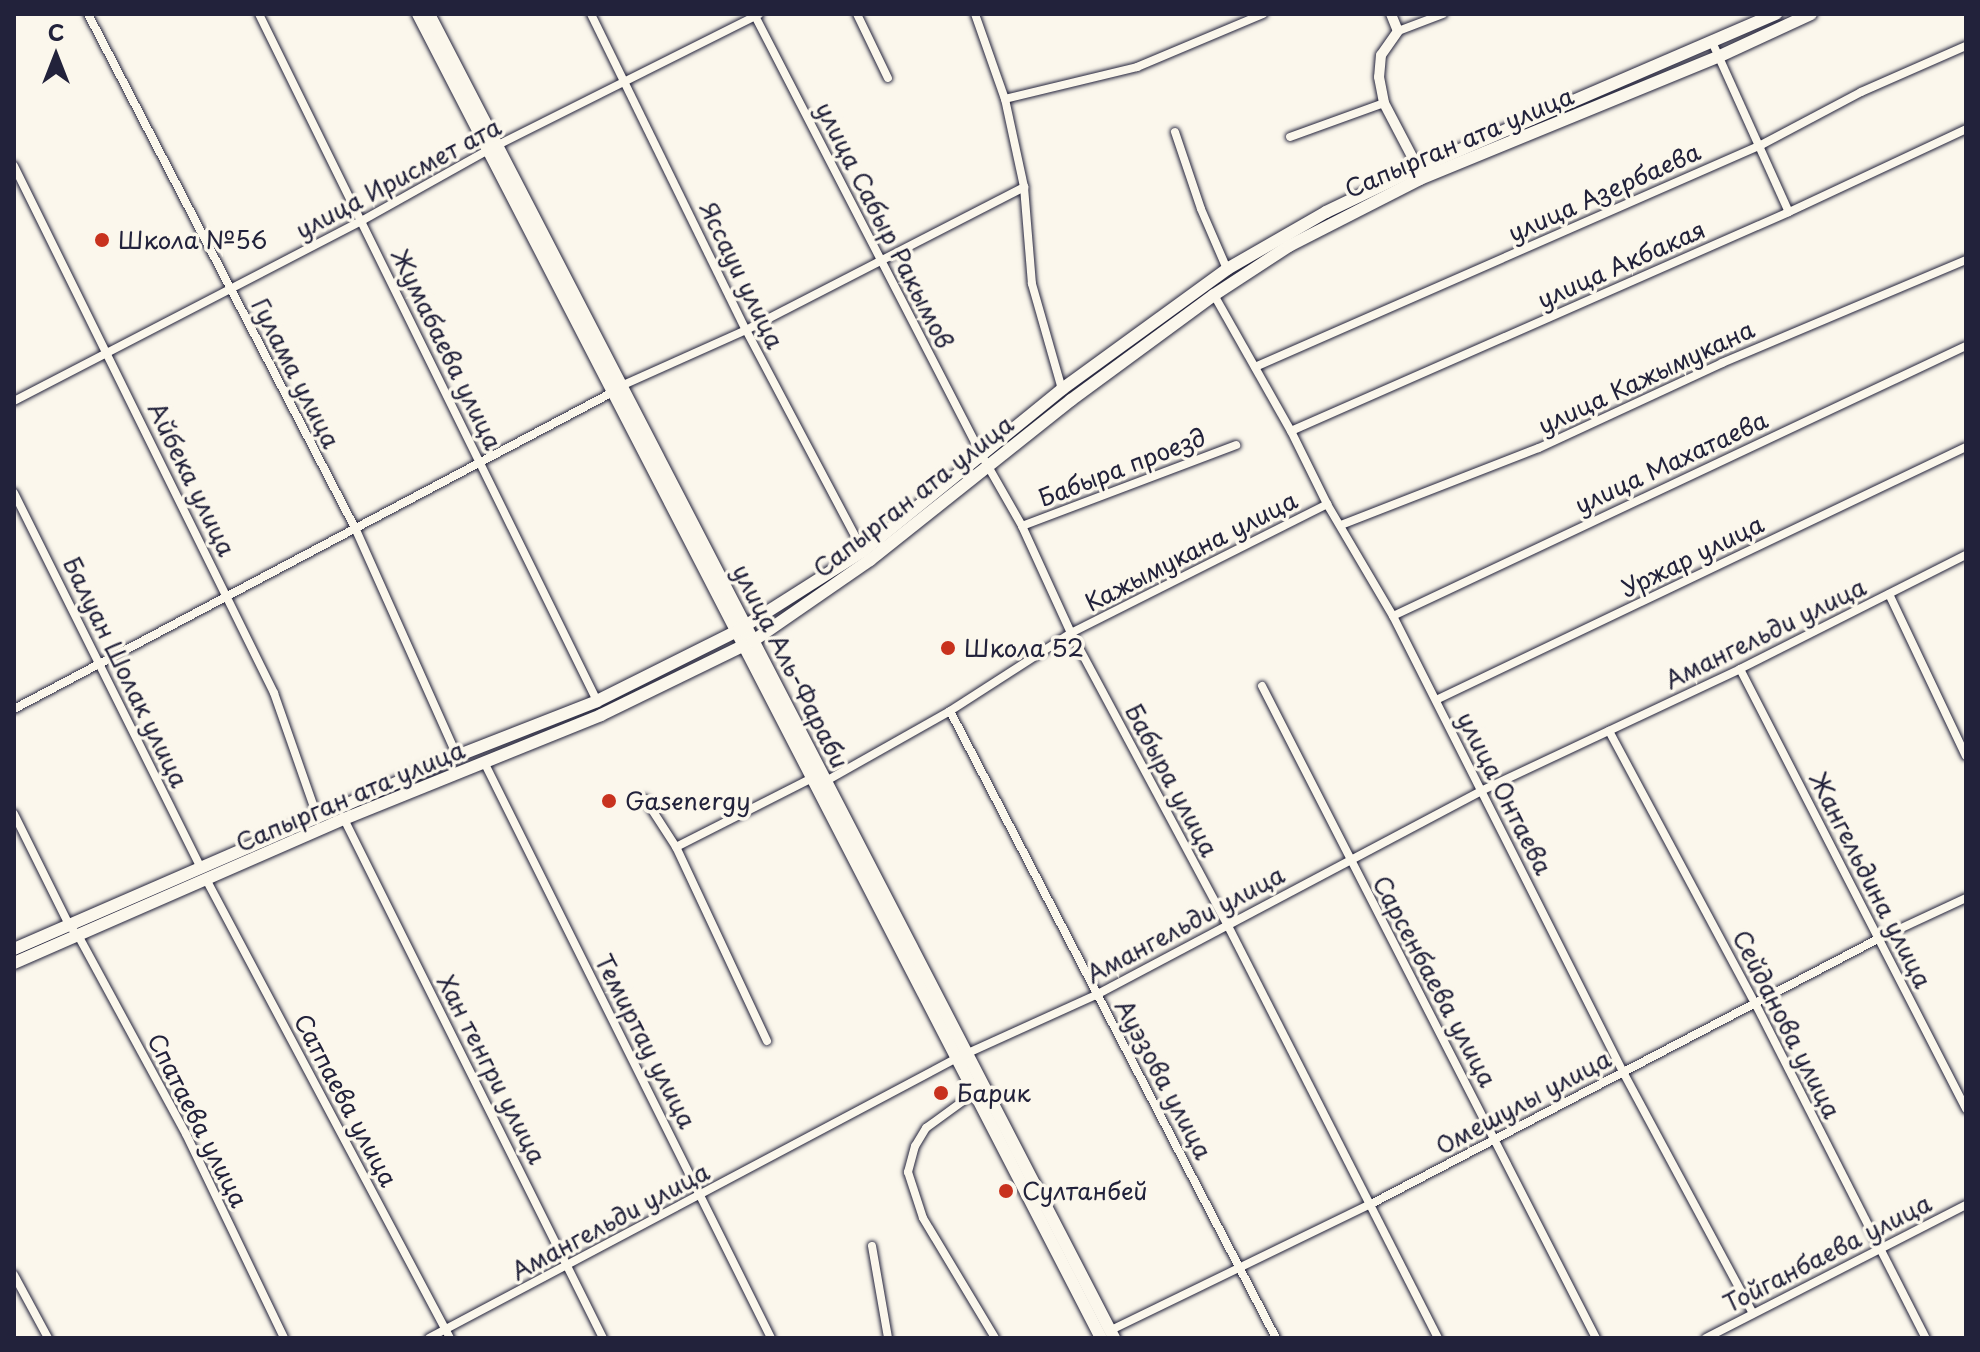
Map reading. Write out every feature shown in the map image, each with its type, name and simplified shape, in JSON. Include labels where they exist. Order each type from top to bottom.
[{"type":"main road","name":"улица Аль-Фараби","points":[[418,14],[492,148],[820,777],[1105,1336]]},
{"type":"main road","name":"улица Аль-Фараби","points":[[429,14],[492,148]]},
{"type":"main road","name":"Сапырган ата улица","points":[[14,949],[457,756],[597,701],[741,628],[863,551],[1062,389],[1227,269],[1326,212],[1418,168],[1713,44],[1776,14]]},
{"type":"main road","name":"Сапырган ата улица","points":[[14,963],[344,819],[601,715],[749,643],[870,560],[1071,400],[1214,295],[1289,246],[1358,209],[1720,56],[1811,14]]},
{"type":"main road","name":"улица Аль-Фараби","points":[[962,1056],[974,1093],[1105,1336]]},
{"type":"street","name":"Гулама улица","points":[[88,14],[356,530],[457,756]]},
{"type":"street","name":"Жумабаева улица","points":[[259,14],[597,701]]},
{"type":"street","name":"Яссауи улица","points":[[591,14],[746,330],[863,551]]},
{"type":"street","points":[[857,14],[888,78]]},
{"type":"street","points":[[975,14],[1005,99],[1024,187],[1032,284],[1062,389]]},
{"type":"street","points":[[1005,99],[1137,67],[1263,14]]},
{"type":"street","points":[[1391,14],[1398,31]]},
{"type":"street","points":[[1418,168],[1384,103],[1379,77],[1381,55],[1398,31],[1443,14]]},
{"type":"street","name":"улица Ирисмет ата","points":[[14,401],[363,220],[492,148],[627,83],[756,15]]},
{"type":"street","name":"улица Сабыр Ракымов","points":[[756,15],[981,454]]},
{"type":"street","points":[[1713,44],[1789,212]]},
{"type":"street","name":"улица Азербаева","points":[[1255,367],[1761,145],[1861,92],[1966,46]]},
{"type":"street","points":[[1290,137],[1384,103]]},
{"type":"street","name":"улица Акбакая","points":[[1291,431],[1789,212],[1966,129]]},
{"type":"street","points":[[1175,132],[1201,209],[1227,269]]},
{"type":"street","name":"Айбека улица","points":[[14,166],[274,693],[317,816]]},
{"type":"street","points":[[14,709],[102,665],[227,594],[480,465],[616,390],[746,330],[1024,187]]},
{"type":"street","name":"улица Кажымукана","points":[[1341,525],[1539,448],[1722,363],[1966,260]]},
{"type":"street","name":"улица Онтаева","points":[[1214,295],[1291,431],[1327,504],[1393,616],[1623,1072],[1753,1313]]},
{"type":"street","name":"улица Махатаева","points":[[1393,616],[1966,346]]},
{"type":"street","name":"Бабыра проезд","points":[[1022,526],[1236,445]]},
{"type":"street","name":"Уржар улица","points":[[1436,700],[1966,447]]},
{"type":"street","name":"Бабыра улица","points":[[981,454],[1022,526],[1071,633],[1227,924],[1438,1338]]},
{"type":"street","name":"Балуан Шолак улица","points":[[14,493],[201,868]]},
{"type":"street","name":"Кажымукана улица","points":[[676,847],[950,711],[1071,633],[1327,504]]},
{"type":"street","name":"Амангельди улица","points":[[429,1338],[448,1334],[568,1265],[962,1056],[1096,995],[1481,791],[1740,669],[1966,555]]},
{"type":"street","points":[[1889,594],[1966,756]]},
{"type":"street","name":"Жангельдина улица","points":[[1740,669],[1966,1109]]},
{"type":"street","name":"Сарсенбаева улица","points":[[1262,686],[1596,1338]]},
{"type":"street","name":"Ауэзова улица","points":[[950,711],[1276,1338]]},
{"type":"street","name":"Сейданова улица","points":[[1609,731],[1755,1003],[1926,1338]]},
{"type":"street","name":"Темиртау улица","points":[[485,764],[771,1338]]},
{"type":"street","points":[[645,799],[676,847],[767,1041]]},
{"type":"street","name":"Спатаева улица","points":[[14,814],[69,925],[79,937],[186,1134],[284,1338]]},
{"type":"street","name":"Хан тенгри улица","points":[[344,819],[603,1338]]},
{"type":"street","name":"Сатпаева улица","points":[[207,881],[448,1334]]},
{"type":"street","name":"Омешулы улица","points":[[1105,1336],[1371,1204],[1878,939],[1966,898]]},
{"type":"street","points":[[974,1093],[926,1128],[915,1146],[908,1172],[923,1218],[995,1338]]},
{"type":"street","name":"Тойганбаева улица","points":[[1706,1338],[1966,1205]]},
{"type":"street","points":[[872,1246],[888,1338]]},
{"type":"street","points":[[14,1275],[48,1338]]},
{"type":"place","name":"Школа №56","points":[[102,240]]},
{"type":"place","name":"Школа 52","points":[[948,648]]},
{"type":"place","name":"Gasenergy","points":[[609,801]]},
{"type":"place","name":"Барик","points":[[941,1093]]},
{"type":"place","name":"Султанбей","points":[[1006,1191]]}]
